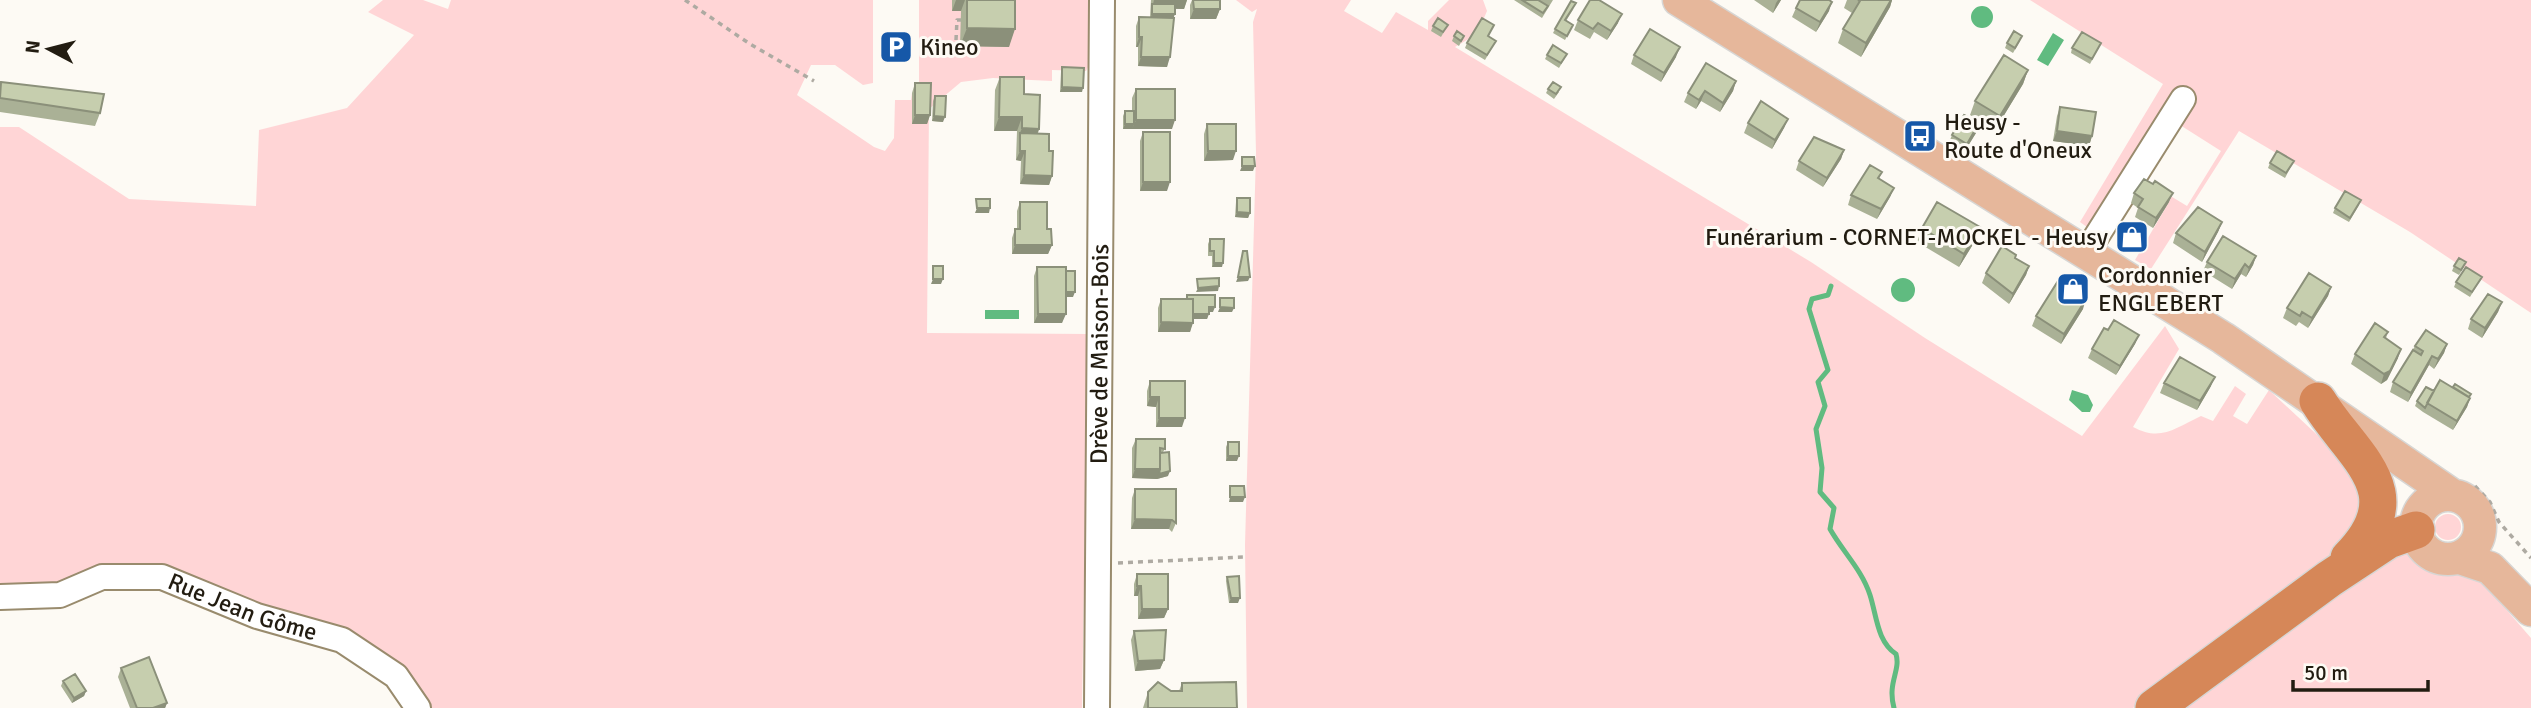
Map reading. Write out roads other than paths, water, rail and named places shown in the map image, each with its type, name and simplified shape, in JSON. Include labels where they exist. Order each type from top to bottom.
[{"type":"highway","points":[[2318,401],[2330,421],[2363,459],[2376,484],[2378,496],[2375,519],[2365,540],[2329,579]]},
{"type":"highway","points":[[2154,708],[2329,579],[2429,510]]},
{"type":"main road","points":[[1679,0],[2318,401],[2429,510],[2472,504],[2479,516],[2481,529],[2476,544],[2460,558]]},
{"type":"main road","points":[[2429,510],[2421,545],[2428,553],[2446,559],[2460,558],[2490,568],[2531,610]]},
{"type":"main road","points":[[2481,529],[2508,560],[2531,596]]},
{"type":"street","name":"Drève de Maison-Bois","points":[[1097,708],[1101,0]]},
{"type":"street","points":[[2086,253],[2183,99]]},
{"type":"street","name":"Rue Jean Gôme","points":[[0,597],[60,595],[102,577],[162,577],[257,616],[342,640],[396,676],[418,708]]},
{"type":"waterway","points":[[1831,286],[1828,295],[1812,299],[1809,309],[1828,370],[1818,382],[1825,406],[1816,429],[1822,468],[1820,492],[1834,508],[1830,529],[1862,577],[1881,635],[1896,654],[1897,666],[1892,691],[1894,708]]},
{"type":"place","name":"Kineo","points":[[896,47]]},
{"type":"place","name":"Heusy - Route d'Oneux","points":[[1920,136]]},
{"type":"place","name":"Funérarium - CORNET-MOCKEL - Heusy","points":[[2132,237]]},
{"type":"place","name":"Cordonnier ENGLEBERT","points":[[2073,289]]}]
